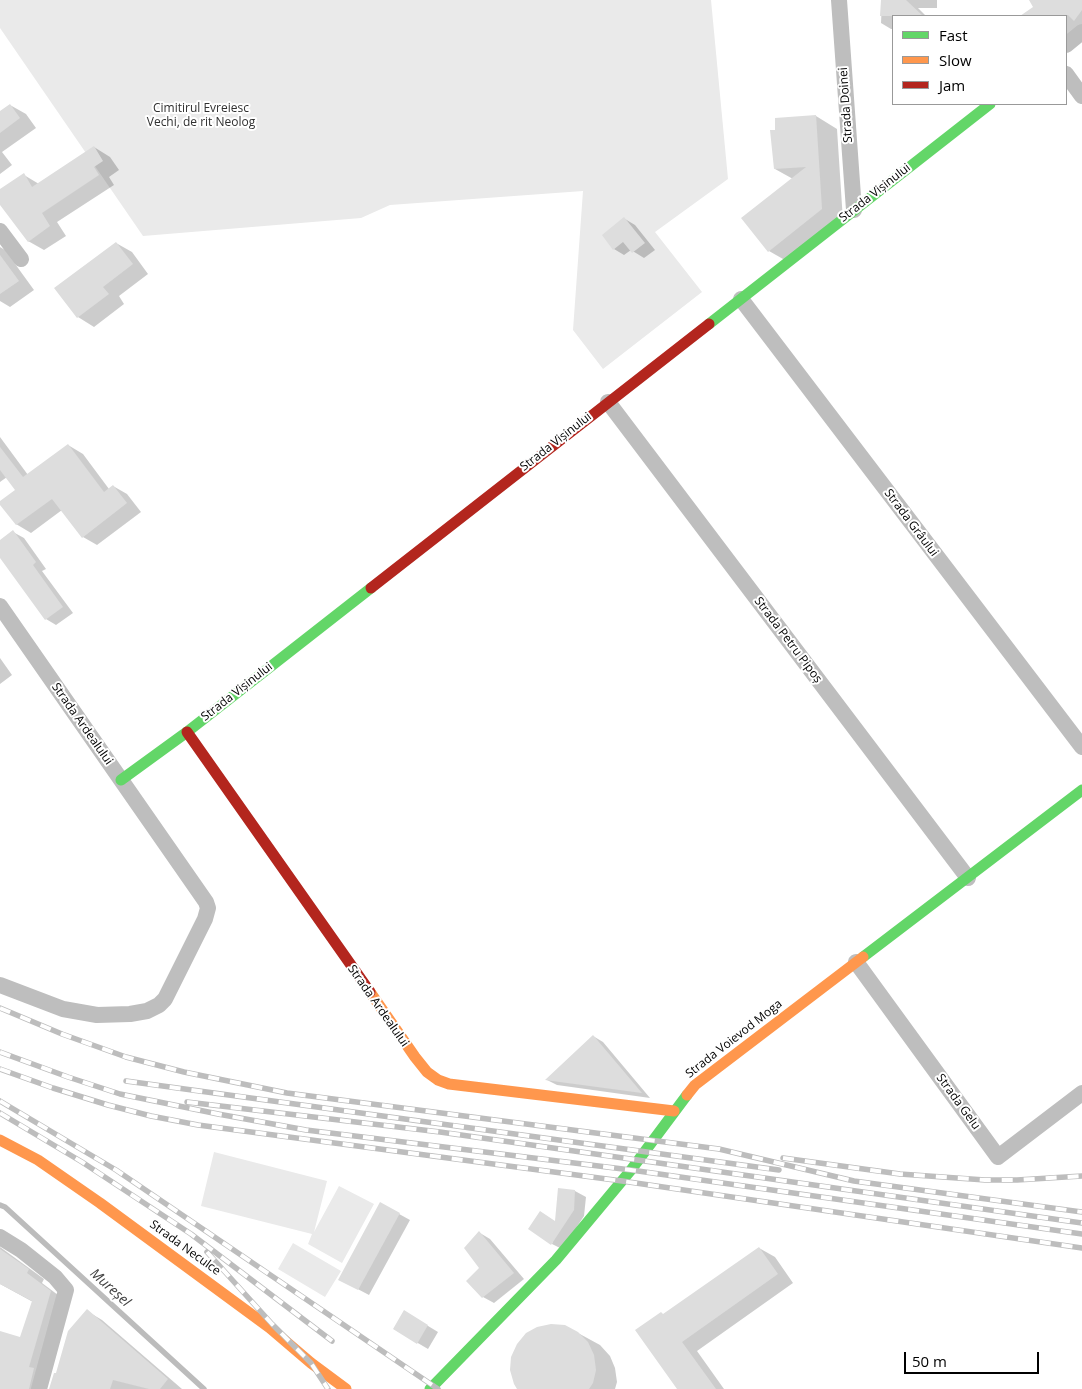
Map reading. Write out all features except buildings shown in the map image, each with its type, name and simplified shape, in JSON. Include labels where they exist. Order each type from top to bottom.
[{"type":"street","name":"Strada Doinei","points":[[839,0],[854,210]]},
{"type":"street","points":[[1067,43],[1082,32]]},
{"type":"street","points":[[1067,75],[1082,96]]},
{"type":"street","name":"Strada Vișinului","points":[[121,780],[187,732],[989,105]]},
{"type":"street","points":[[0,231],[21,259]]},
{"type":"street","name":"Strada Grâului","points":[[741,299],[1082,747]]},
{"type":"street","name":"Strada Petru Pipoș","points":[[608,402],[968,878]]},
{"type":"street","name":"Strada Ardealului","points":[[0,606],[206,902],[208,908],[205,919],[165,999],[159,1006],[147,1011],[130,1014],[98,1015],[63,1009],[0,985]]},
{"type":"street","name":"Strada Ardealului","points":[[187,732],[427,1072],[438,1080],[449,1084],[674,1112]]},
{"type":"street","name":"Strada Voievod Moga","points":[[432,1388],[556,1260],[631,1170],[695,1085],[1082,790]]},
{"type":"street","name":"Strada Gelu","points":[[856,962],[998,1157],[1082,1093]]},
{"type":"street","name":"Strada Neculce","points":[[0,1140],[38,1160],[100,1203],[270,1328],[311,1363],[346,1389]]},
{"type":"street","points":[[0,1237],[21,1250],[55,1277],[66,1290],[39,1389]]},
{"type":"green space","name":"Cimitirul Evreiesc Vechi, de rit Neolog","points":[[0,0],[711,0],[728,179],[655,232],[702,292],[603,369],[573,330],[583,191],[390,205],[361,218],[143,236],[0,28]]},
{"type":"green space","points":[[214,1152],[327,1181],[314,1232],[339,1186],[374,1204],[342,1263],[308,1244],[312,1234],[201,1206]]},
{"type":"green space","points":[[293,1243],[341,1271],[325,1297],[278,1269]]},
{"type":"waterway","name":"Mureșel","points":[[0,1205],[5,1207],[204,1389]]},
{"type":"railway","points":[[0,1008],[62,1034],[126,1057],[184,1072],[287,1093],[719,1149],[854,1181],[1082,1212]]},
{"type":"railway","points":[[0,1052],[120,1094],[306,1130],[631,1170],[1082,1234]]},
{"type":"railway","points":[[0,1069],[108,1105],[198,1125],[622,1181],[1082,1248]]},
{"type":"railway","points":[[126,1081],[779,1170]]},
{"type":"railway","points":[[0,1101],[116,1170],[438,1389]]},
{"type":"railway","points":[[187,1102],[440,1132],[1082,1223]]},
{"type":"railway","points":[[0,1113],[82,1162],[191,1234],[332,1341]]},
{"type":"railway","points":[[783,1158],[900,1174],[985,1180],[1082,1176]]},
{"type":"railway","points":[[207,1252],[272,1324],[311,1363],[328,1389]]},
{"type":"traffic: fast","points":[[709,324],[989,105]]},
{"type":"traffic: fast","points":[[121,780],[187,732],[371,588]]},
{"type":"traffic: fast","points":[[863,957],[1082,790]]},
{"type":"traffic: fast","points":[[430,1389],[556,1260],[631,1170],[687,1095]]},
{"type":"traffic: slow","points":[[687,1095],[695,1085],[863,957]]},
{"type":"traffic: slow","points":[[370,992],[415,1057],[427,1072],[438,1080],[449,1084],[674,1111]]},
{"type":"traffic: slow","points":[[0,1140],[38,1160],[100,1203],[270,1328],[311,1363],[346,1389]]},
{"type":"traffic: jam","points":[[371,588],[709,324]]},
{"type":"traffic: jam","points":[[187,732],[370,992]]}]
